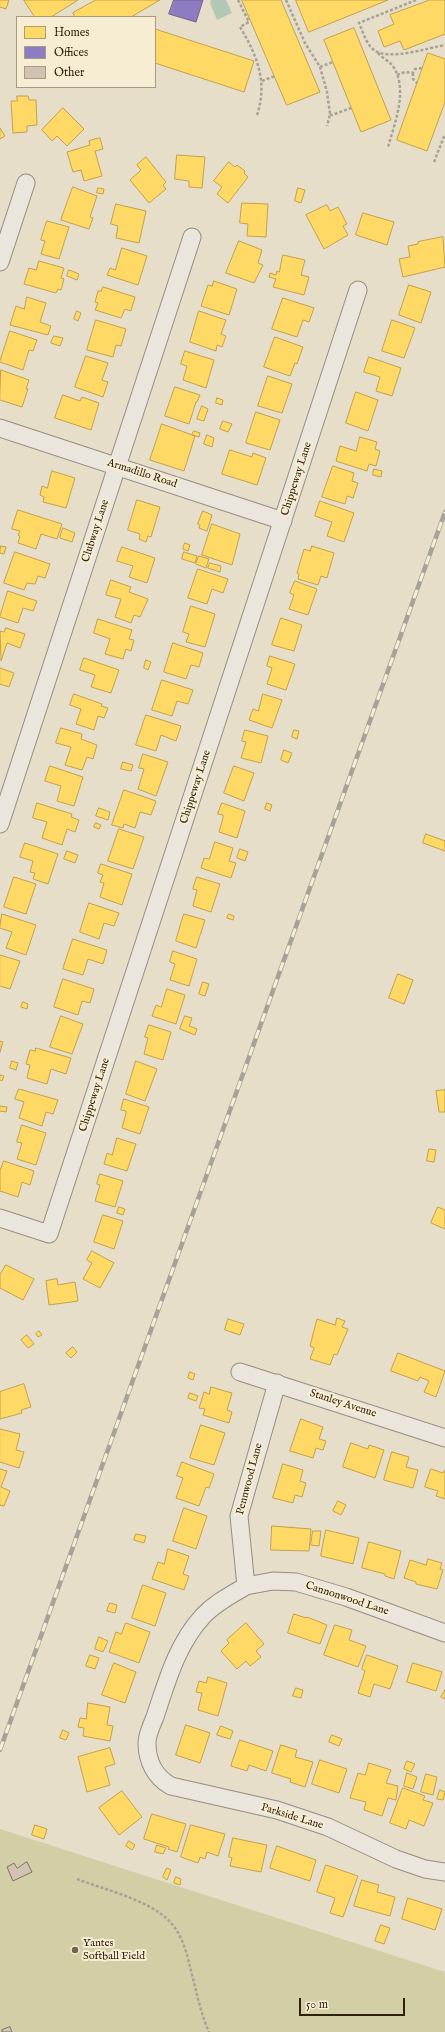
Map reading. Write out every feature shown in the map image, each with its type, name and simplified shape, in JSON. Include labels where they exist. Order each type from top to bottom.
[{"type":"street","points":[[0,262],[26,183]]},
{"type":"street","name":"Clubway Lane","points":[[0,824],[192,237]]},
{"type":"street","name":"Chippeway Lane","points":[[0,1218],[49,1234],[358,290]]},
{"type":"street","name":"Armadillo Road","points":[[0,428],[283,521]]},
{"type":"street","name":"Stanley Avenue","points":[[240,1372],[445,1438]]},
{"type":"street","name":"Pennwood Lane","points":[[246,1586],[239,1516],[277,1383]]},
{"type":"street","name":"Cannonwood Lane","points":[[246,1586],[273,1581],[296,1582],[346,1597],[445,1633]]},
{"type":"street","name":"Parkside Lane","points":[[246,1586],[218,1603],[204,1615],[187,1637],[176,1656],[147,1742],[153,1770],[160,1780],[171,1786],[277,1810],[328,1827],[396,1859],[426,1869],[445,1872]]},
{"type":"path","points":[[238,0],[249,22],[240,27],[250,44],[259,66],[262,81],[262,96],[257,115]]},
{"type":"path","points":[[286,0],[305,43],[320,67],[327,92],[330,114],[327,126]]},
{"type":"path","points":[[388,146],[399,99],[400,86],[392,65],[369,45],[359,23],[416,0]]},
{"type":"path","points":[[376,52],[401,54],[445,45]]},
{"type":"path","points":[[320,67],[333,62]]},
{"type":"path","points":[[417,83],[413,79],[413,73],[415,69],[423,68]]},
{"type":"path","points":[[397,75],[405,72],[413,73]]},
{"type":"path","points":[[262,81],[275,76]]},
{"type":"path","points":[[330,114],[332,115],[351,108]]},
{"type":"path","points":[[434,162],[445,134]]},
{"type":"path","points":[[77,1879],[142,1903],[159,1912],[172,1923],[188,1959],[209,2032]]},
{"type":"shaded area","points":[[211,0],[226,0],[232,13],[217,20],[210,3]]},
{"type":"shaded area","points":[[0,1829],[445,1972],[445,2032],[0,2032]]},
{"type":"building: Homes","points":[[0,0],[9,0],[6,9],[0,7]]},
{"type":"building: Homes","points":[[24,0],[78,0],[53,16],[34,16]]},
{"type":"building: Homes","points":[[96,0],[160,0],[133,16],[74,16],[73,13]]},
{"type":"building: Homes","points":[[242,0],[281,0],[320,92],[287,105]]},
{"type":"building: Homes","points":[[296,0],[388,0],[309,32]]},
{"type":"building: Homes","points":[[430,0],[445,0],[445,34],[404,50],[400,41],[384,47],[378,31],[394,24],[390,15]]},
{"type":"building: Homes","points":[[354,28],[391,120],[361,132],[324,40]]},
{"type":"building: Homes","points":[[156,29],[254,61],[244,92],[156,63]]},
{"type":"building: Homes","points":[[428,53],[445,59],[445,102],[427,151],[397,140]]},
{"type":"building: Homes","points":[[17,96],[28,96],[29,100],[36,100],[37,125],[27,126],[27,132],[13,133],[11,101],[17,101]]},
{"type":"building: Homes","points":[[63,108],[84,129],[67,146],[57,136],[52,141],[42,130]]},
{"type":"building: Homes","points":[[0,128],[5,136],[0,139]]},
{"type":"building: Homes","points":[[100,138],[103,149],[95,151],[102,176],[84,181],[81,170],[73,172],[67,152],[90,145],[89,141]]},
{"type":"building: Homes","points":[[177,155],[205,157],[202,188],[189,187],[189,181],[175,179]]},
{"type":"building: Homes","points":[[146,157],[166,182],[163,185],[166,189],[149,203],[130,180],[141,170],[137,165]]},
{"type":"building: Homes","points":[[229,162],[235,167],[237,165],[245,171],[244,173],[248,177],[228,203],[217,194],[222,187],[214,181]]},
{"type":"building: Homes","points":[[73,187],[97,196],[90,217],[93,218],[89,229],[61,220]]},
{"type":"building: Homes","points":[[98,188],[104,189],[103,194],[97,193]]},
{"type":"building: Homes","points":[[298,188],[305,190],[301,203],[295,201]]},
{"type":"building: Homes","points":[[242,203],[268,204],[266,237],[247,236],[248,224],[240,223]]},
{"type":"building: Homes","points":[[116,204],[146,211],[139,243],[116,238],[118,226],[111,224]]},
{"type":"building: Homes","points":[[327,205],[330,211],[338,207],[347,224],[343,226],[348,235],[324,249],[306,215]]},
{"type":"building: Homes","points":[[363,213],[394,222],[387,245],[356,235]]},
{"type":"building: Homes","points":[[47,221],[69,227],[59,259],[41,254],[45,241],[41,240]]},
{"type":"building: Homes","points":[[443,237],[445,267],[403,277],[399,259],[410,257],[408,246],[418,244],[418,242]]},
{"type":"building: Homes","points":[[239,241],[262,250],[258,263],[263,265],[254,283],[226,273]]},
{"type":"building: Homes","points":[[122,248],[147,256],[138,285],[107,275],[110,268],[115,270]]},
{"type":"building: Homes","points":[[283,255],[305,260],[301,275],[309,277],[304,295],[273,287],[276,279],[269,277],[270,273],[276,275],[277,271],[279,272]]},
{"type":"building: Homes","points":[[39,261],[64,268],[61,278],[64,279],[61,290],[58,289],[56,293],[24,284],[29,268],[36,270]]},
{"type":"building: Homes","points":[[69,270],[79,274],[77,280],[67,276]]},
{"type":"building: Homes","points":[[214,281],[237,289],[229,315],[201,306],[208,285],[212,286]]},
{"type":"building: Homes","points":[[409,285],[431,292],[421,323],[399,315]]},
{"type":"building: Homes","points":[[103,287],[135,297],[131,311],[125,309],[121,318],[95,310],[98,303],[95,302],[98,291],[101,291]]},
{"type":"building: Homes","points":[[27,297],[46,303],[40,322],[51,326],[48,335],[10,325],[16,306],[24,309]]},
{"type":"building: Homes","points":[[283,298],[314,308],[309,322],[303,320],[297,337],[272,329]]},
{"type":"building: Homes","points":[[77,311],[81,313],[78,321],[74,319]]},
{"type":"building: Homes","points":[[199,311],[226,320],[221,334],[226,336],[222,347],[217,345],[216,351],[190,342]]},
{"type":"building: Homes","points":[[96,320],[126,329],[121,346],[116,345],[113,357],[87,350]]},
{"type":"building: Homes","points":[[392,320],[415,328],[404,358],[382,351]]},
{"type":"building: Homes","points":[[10,331],[37,340],[33,351],[29,350],[23,370],[0,362]]},
{"type":"building: Homes","points":[[54,336],[63,338],[60,346],[51,343]]},
{"type":"building: Homes","points":[[275,337],[303,347],[297,364],[295,363],[290,376],[264,367]]},
{"type":"building: Homes","points":[[185,351],[214,360],[206,388],[183,380],[187,366],[181,364]]},
{"type":"building: Homes","points":[[86,356],[108,363],[102,380],[108,382],[103,397],[75,387]]},
{"type":"building: Homes","points":[[369,357],[401,368],[392,396],[376,391],[380,377],[364,372]]},
{"type":"building: Homes","points":[[1,370],[29,380],[26,389],[28,389],[22,407],[0,400]]},
{"type":"building: Homes","points":[[268,376],[292,384],[282,413],[258,406]]},
{"type":"building: Homes","points":[[175,387],[200,395],[196,402],[189,424],[165,416]]},
{"type":"building: Homes","points":[[356,392],[378,400],[368,431],[346,423]]},
{"type":"building: Homes","points":[[63,395],[80,401],[82,397],[99,403],[91,430],[55,418]]},
{"type":"building: Homes","points":[[217,398],[223,400],[222,405],[216,403]]},
{"type":"building: Homes","points":[[202,406],[208,409],[204,421],[197,419]]},
{"type":"building: Homes","points":[[256,412],[280,420],[270,450],[246,443]]},
{"type":"building: Homes","points":[[223,421],[232,424],[228,432],[220,429]]},
{"type":"building: Homes","points":[[162,424],[195,436],[184,471],[150,460]]},
{"type":"building: Homes","points":[[194,431],[200,433],[199,437],[192,435]]},
{"type":"building: Homes","points":[[207,435],[214,438],[212,447],[204,444]]},
{"type":"building: Homes","points":[[360,437],[377,442],[375,449],[380,451],[376,466],[369,464],[367,471],[336,461],[340,446],[356,451]]},
{"type":"building: Homes","points":[[230,450],[252,457],[253,453],[266,458],[257,485],[222,474]]},
{"type":"building: Homes","points":[[333,466],[354,473],[352,481],[358,483],[353,498],[347,496],[345,504],[322,497]]},
{"type":"building: Homes","points":[[374,469],[382,471],[381,477],[373,475]]},
{"type":"building: Homes","points":[[52,471],[75,478],[66,508],[43,502],[44,497],[40,495],[42,486],[47,488]]},
{"type":"building: Homes","points":[[137,500],[160,507],[151,537],[148,536],[146,542],[139,539],[140,534],[128,530]]},
{"type":"building: Homes","points":[[320,501],[354,513],[344,542],[327,536],[332,522],[315,516]]},
{"type":"building: Homes","points":[[18,510],[62,524],[57,539],[41,534],[36,549],[18,543],[20,536],[18,535],[20,531],[12,529]]},
{"type":"building: Homes","points":[[203,511],[212,515],[207,531],[199,528],[200,525],[198,524]]},
{"type":"building: Homes","points":[[212,524],[240,534],[232,565],[202,555]]},
{"type":"building: Homes","points":[[63,528],[75,533],[72,542],[60,538]]},
{"type":"building: Homes","points":[[185,543],[190,545],[188,551],[183,549]]},
{"type":"building: Homes","points":[[1,546],[6,547],[4,554],[0,553]]},
{"type":"building: Homes","points":[[312,546],[334,553],[327,578],[321,576],[318,585],[298,579],[299,574],[297,573],[304,549],[310,551]]},
{"type":"building: Homes","points":[[122,547],[155,558],[147,583],[129,577],[133,566],[117,561]]},
{"type":"building: Homes","points":[[15,552],[50,564],[45,578],[38,576],[35,584],[27,583],[24,590],[4,583]]},
{"type":"building: Homes","points":[[184,552],[197,556],[195,563],[182,559]]},
{"type":"building: Homes","points":[[199,556],[209,559],[206,568],[196,564]]},
{"type":"building: Homes","points":[[210,563],[221,566],[220,572],[208,568]]},
{"type":"building: Homes","points":[[198,569],[228,579],[223,593],[212,589],[207,604],[188,598]]},
{"type":"building: Homes","points":[[111,580],[131,587],[129,592],[148,599],[140,617],[134,615],[131,623],[115,617],[121,599],[106,595]]},
{"type":"building: Homes","points":[[295,581],[317,589],[308,615],[289,609],[294,595],[290,593]]},
{"type":"building: Homes","points":[[8,591],[37,601],[33,611],[23,608],[18,623],[0,617]]},
{"type":"building: Homes","points":[[191,606],[215,614],[205,647],[186,642],[189,634],[183,632]]},
{"type":"building: Homes","points":[[281,618],[302,625],[294,651],[272,645]]},
{"type":"building: Homes","points":[[98,619],[132,630],[129,639],[134,640],[131,651],[126,649],[123,659],[105,654],[110,639],[94,633]]},
{"type":"building: Homes","points":[[6,628],[25,634],[20,648],[7,643],[1,661],[0,631],[4,632]]},
{"type":"building: Homes","points":[[173,643],[203,653],[199,667],[191,665],[186,679],[164,672]]},
{"type":"building: Homes","points":[[270,656],[295,664],[286,690],[267,684],[272,668],[267,666]]},
{"type":"building: Homes","points":[[84,658],[119,670],[111,693],[91,687],[95,675],[80,670]]},
{"type":"building: Homes","points":[[146,660],[151,662],[148,670],[144,668]]},
{"type":"building: Homes","points":[[0,668],[14,673],[9,687],[0,684]]},
{"type":"building: Homes","points":[[162,680],[193,690],[188,704],[177,701],[172,716],[152,710]]},
{"type":"building: Homes","points":[[74,694],[102,704],[101,706],[108,708],[104,718],[98,716],[94,730],[76,724],[81,709],[70,705]]},
{"type":"building: Homes","points":[[263,694],[282,700],[272,728],[249,720],[253,709],[258,711]]},
{"type":"building: Homes","points":[[146,715],[181,726],[176,741],[161,735],[156,751],[136,745]]},
{"type":"building: Homes","points":[[61,728],[82,734],[81,739],[97,745],[93,759],[87,757],[82,770],[65,765],[71,747],[56,743]]},
{"type":"building: Homes","points":[[245,730],[268,736],[261,763],[241,758],[246,742],[242,741]]},
{"type":"building: Homes","points":[[294,730],[299,731],[297,739],[292,737]]},
{"type":"building: Homes","points":[[284,750],[292,753],[288,763],[281,760]]},
{"type":"building: Homes","points":[[143,754],[168,762],[156,796],[138,789],[144,769],[139,768]]},
{"type":"building: Homes","points":[[123,762],[133,765],[131,771],[121,769]]},
{"type":"building: Homes","points":[[50,766],[83,777],[74,806],[57,801],[61,786],[45,781]]},
{"type":"building: Homes","points":[[234,766],[254,773],[244,801],[224,793]]},
{"type":"building: Homes","points":[[124,790],[156,801],[151,815],[140,812],[135,828],[124,824],[123,828],[112,825]]},
{"type":"building: Homes","points":[[37,803],[72,814],[71,817],[79,820],[75,832],[67,829],[62,845],[42,838],[47,822],[33,818]]},
{"type":"building: Homes","points":[[222,803],[245,811],[237,838],[219,832],[223,815],[218,814]]},
{"type":"building: Homes","points":[[267,803],[272,805],[270,811],[265,809]]},
{"type":"building: Homes","points":[[99,808],[110,812],[108,820],[96,816]]},
{"type":"building: Homes","points":[[96,823],[101,825],[99,829],[94,827]]},
{"type":"building: Homes","points":[[119,829],[144,837],[133,869],[108,861]]},
{"type":"building: Homes","points":[[426,834],[445,841],[445,851],[423,843]]},
{"type":"building: Homes","points":[[215,842],[233,848],[229,861],[236,863],[231,878],[201,868],[204,858],[209,859]]},
{"type":"building: Homes","points":[[25,843],[58,854],[48,884],[33,879],[35,873],[30,872],[33,861],[20,857]]},
{"type":"building: Homes","points":[[240,849],[248,852],[245,861],[237,858]]},
{"type":"building: Homes","points":[[67,851],[78,855],[75,863],[64,859]]},
{"type":"building: Homes","points":[[101,864],[132,874],[122,905],[100,897],[104,883],[100,882],[103,875],[98,873]]},
{"type":"building: Homes","points":[[14,877],[36,884],[26,914],[4,907]]},
{"type":"building: Homes","points":[[197,877],[220,884],[211,912],[193,906],[197,890],[193,889]]},
{"type":"building: Homes","points":[[89,903],[119,913],[114,926],[104,923],[99,939],[80,932]]},
{"type":"building: Homes","points":[[2,914],[36,925],[26,955],[6,948],[12,932],[0,928]]},
{"type":"building: Homes","points":[[184,914],[205,920],[196,948],[176,941]]},
{"type":"building: Homes","points":[[229,914],[234,916],[233,920],[227,918]]},
{"type":"building: Homes","points":[[73,939],[107,950],[103,964],[88,959],[83,975],[63,969]]},
{"type":"building: Homes","points":[[173,951],[197,959],[189,986],[170,980],[175,964],[170,962]]},
{"type":"building: Homes","points":[[0,955],[20,961],[10,989],[0,986]]},
{"type":"building: Homes","points":[[398,974],[413,980],[404,1004],[389,998]]},
{"type":"building: Homes","points":[[63,979],[94,989],[90,1003],[82,1001],[78,1015],[54,1007]]},
{"type":"building: Homes","points":[[203,982],[209,984],[205,996],[199,994]]},
{"type":"building: Homes","points":[[167,989],[185,995],[176,1024],[152,1016],[156,1005],[161,1007]]},
{"type":"building: Homes","points":[[23,1002],[28,1004],[27,1009],[21,1007]]},
{"type":"building: Homes","points":[[61,1016],[83,1024],[72,1054],[50,1047]]},
{"type":"building: Homes","points":[[185,1016],[192,1018],[189,1026],[197,1029],[195,1035],[180,1029]]},
{"type":"building: Homes","points":[[149,1025],[171,1032],[163,1060],[144,1054],[148,1038],[145,1037]]},
{"type":"building: Homes","points":[[0,1041],[3,1042],[0,1052]]},
{"type":"building: Homes","points":[[36,1048],[71,1058],[66,1074],[51,1069],[47,1084],[27,1078],[30,1065],[26,1064],[30,1050],[35,1051]]},
{"type":"building: Homes","points":[[12,1061],[18,1063],[16,1070],[10,1068]]},
{"type":"building: Homes","points":[[136,1061],[157,1069],[145,1101],[126,1094]]},
{"type":"building: Homes","points":[[0,1075],[4,1076],[2,1081],[0,1080]]},
{"type":"building: Homes","points":[[19,1089],[58,1100],[53,1114],[46,1112],[42,1126],[19,1118],[24,1102],[15,1099]]},
{"type":"building: Homes","points":[[445,1090],[445,1112],[439,1112],[436,1091]]},
{"type":"building: Homes","points":[[124,1099],[149,1107],[140,1134],[122,1128],[126,1113],[126,1111],[121,1110]]},
{"type":"building: Homes","points":[[0,1106],[7,1107],[6,1112],[0,1111]]},
{"type":"building: Homes","points":[[22,1125],[46,1133],[36,1165],[17,1159],[22,1143],[17,1142]]},
{"type":"building: Homes","points":[[117,1138],[136,1144],[127,1171],[104,1164],[107,1153],[112,1155]]},
{"type":"building: Homes","points":[[429,1149],[436,1150],[434,1162],[427,1161]]},
{"type":"building: Homes","points":[[4,1161],[34,1171],[30,1185],[22,1182],[18,1197],[0,1191],[0,1171]]},
{"type":"building: Homes","points":[[100,1174],[123,1181],[115,1207],[95,1201],[100,1185],[97,1184]]},
{"type":"building: Homes","points":[[119,1207],[125,1209],[123,1215],[117,1213]]},
{"type":"building: Homes","points":[[438,1207],[445,1210],[445,1229],[431,1223]]},
{"type":"building: Homes","points":[[103,1215],[123,1221],[114,1249],[94,1242]]},
{"type":"building: Homes","points":[[92,1251],[114,1263],[100,1288],[83,1279],[92,1263],[87,1260]]},
{"type":"building: Homes","points":[[6,1265],[34,1279],[23,1300],[0,1288],[0,1275]]},
{"type":"building: Homes","points":[[57,1279],[58,1285],[75,1282],[78,1301],[49,1305],[46,1281]]},
{"type":"building: Homes","points":[[337,1318],[345,1321],[342,1327],[348,1329],[337,1355],[334,1354],[330,1365],[310,1359],[314,1348],[310,1346],[317,1319],[335,1325]]},
{"type":"building: Homes","points":[[228,1319],[244,1324],[240,1335],[225,1330]]},
{"type":"building: Homes","points":[[39,1331],[42,1335],[38,1337],[36,1334]]},
{"type":"building: Homes","points":[[27,1335],[34,1344],[28,1348],[21,1340]]},
{"type":"building: Homes","points":[[73,1347],[77,1352],[71,1358],[66,1353]]},
{"type":"building: Homes","points":[[398,1353],[445,1371],[436,1397],[424,1392],[429,1381],[420,1377],[418,1381],[391,1371]]},
{"type":"building: Homes","points":[[190,1372],[195,1374],[193,1380],[188,1378]]},
{"type":"building: Homes","points":[[24,1384],[31,1407],[21,1410],[22,1413],[0,1419],[0,1392]]},
{"type":"building: Homes","points":[[211,1387],[232,1393],[227,1410],[232,1412],[229,1423],[203,1415],[205,1409],[199,1408],[204,1392],[209,1394]]},
{"type":"building: Homes","points":[[190,1393],[198,1396],[196,1401],[188,1398]]},
{"type":"building: Homes","points":[[301,1419],[323,1427],[319,1439],[326,1441],[323,1450],[316,1448],[313,1458],[290,1451]]},
{"type":"building: Homes","points":[[201,1425],[225,1433],[214,1465],[190,1458]]},
{"type":"building: Homes","points":[[0,1429],[20,1434],[16,1450],[24,1452],[19,1468],[0,1462]]},
{"type":"building: Homes","points":[[351,1443],[368,1449],[369,1445],[384,1450],[375,1478],[343,1467]]},
{"type":"building: Homes","points":[[392,1452],[409,1457],[406,1467],[418,1470],[413,1488],[384,1480]]},
{"type":"building: Homes","points":[[182,1462],[214,1474],[209,1488],[206,1487],[199,1506],[176,1498],[183,1478],[177,1476]]},
{"type":"building: Homes","points":[[283,1464],[303,1470],[300,1481],[306,1483],[302,1497],[295,1495],[293,1503],[273,1498]]},
{"type":"building: Homes","points":[[0,1469],[7,1471],[1,1487],[10,1491],[4,1506],[0,1505]]},
{"type":"building: Homes","points":[[431,1469],[443,1473],[445,1470],[445,1499],[436,1496],[438,1491],[425,1487]]},
{"type":"building: Homes","points":[[338,1501],[346,1505],[341,1515],[333,1511]]},
{"type":"building: Homes","points":[[184,1508],[207,1516],[196,1549],[173,1541]]},
{"type":"building: Homes","points":[[272,1526],[311,1529],[309,1551],[271,1550]]},
{"type":"building: Homes","points":[[326,1530],[359,1538],[353,1564],[321,1556]]},
{"type":"building: Homes","points":[[313,1531],[321,1531],[319,1546],[311,1545]]},
{"type":"building: Homes","points":[[136,1534],[146,1536],[144,1543],[134,1540]]},
{"type":"building: Homes","points":[[369,1542],[401,1551],[394,1579],[385,1576],[385,1574],[362,1568]]},
{"type":"building: Homes","points":[[168,1549],[189,1556],[183,1574],[189,1576],[184,1590],[152,1579],[158,1562],[164,1564]]},
{"type":"building: Homes","points":[[428,1559],[442,1563],[440,1569],[443,1570],[437,1589],[416,1584],[416,1582],[404,1578],[410,1560],[426,1565]]},
{"type":"building: Homes","points":[[143,1585],[166,1593],[155,1626],[132,1618]]},
{"type":"building: Homes","points":[[110,1603],[117,1605],[115,1613],[107,1611]]},
{"type":"building: Homes","points":[[294,1614],[307,1617],[327,1625],[320,1644],[288,1633]]},
{"type":"building: Homes","points":[[126,1623],[150,1632],[139,1663],[109,1652],[116,1632],[121,1634]]},
{"type":"building: Homes","points":[[246,1623],[264,1644],[256,1651],[261,1657],[250,1666],[246,1661],[237,1669],[221,1651],[229,1643],[227,1640]]},
{"type":"building: Homes","points":[[335,1625],[352,1630],[349,1640],[366,1646],[358,1667],[324,1655]]},
{"type":"building: Homes","points":[[99,1637],[108,1641],[103,1652],[95,1649]]},
{"type":"building: Homes","points":[[90,1655],[99,1658],[95,1669],[86,1666]]},
{"type":"building: Homes","points":[[367,1655],[398,1666],[390,1689],[374,1684],[370,1697],[358,1693],[365,1671],[362,1669]]},
{"type":"building: Homes","points":[[114,1663],[136,1672],[125,1703],[102,1695]]},
{"type":"building: Homes","points":[[413,1663],[442,1672],[436,1691],[407,1682]]},
{"type":"building: Homes","points":[[208,1677],[227,1683],[218,1716],[198,1710],[202,1693],[196,1692],[199,1681],[206,1683]]},
{"type":"building: Homes","points":[[296,1688],[303,1690],[301,1698],[293,1696]]},
{"type":"building: Homes","points":[[445,1690],[445,1699],[441,1697]]},
{"type":"building: Homes","points":[[88,1703],[110,1707],[107,1725],[113,1726],[110,1741],[83,1736],[84,1728],[78,1727],[80,1718],[86,1719]]},
{"type":"building: Homes","points":[[186,1725],[210,1733],[200,1763],[176,1755]]},
{"type":"building: Homes","points":[[221,1726],[233,1731],[230,1739],[217,1735]]},
{"type":"building: Homes","points":[[63,1730],[69,1733],[66,1740],[60,1738]]},
{"type":"building: Homes","points":[[332,1735],[342,1739],[339,1746],[329,1742]]},
{"type":"building: Homes","points":[[240,1740],[273,1751],[266,1771],[249,1765],[247,1771],[231,1766]]},
{"type":"building: Homes","points":[[281,1745],[297,1750],[295,1757],[313,1762],[305,1787],[290,1782],[291,1779],[272,1773]]},
{"type":"building: Homes","points":[[110,1748],[115,1764],[105,1767],[110,1785],[87,1792],[78,1757]]},
{"type":"building: Homes","points":[[320,1760],[347,1769],[339,1793],[312,1784]]},
{"type":"building: Homes","points":[[407,1761],[415,1764],[411,1772],[404,1769]]},
{"type":"building: Homes","points":[[369,1763],[391,1770],[386,1783],[398,1786],[396,1800],[388,1798],[382,1816],[364,1810],[366,1802],[350,1798],[358,1773],[365,1775]]},
{"type":"building: Homes","points":[[407,1773],[417,1777],[413,1789],[404,1786]]},
{"type":"building: Homes","points":[[426,1774],[437,1777],[433,1795],[421,1792]]},
{"type":"building: Homes","points":[[403,1788],[425,1796],[423,1800],[433,1803],[424,1826],[409,1820],[406,1829],[390,1823]]},
{"type":"building: Homes","points":[[440,1790],[445,1792],[443,1800],[437,1799]]},
{"type":"building: Homes","points":[[122,1791],[142,1817],[119,1835],[99,1808]]},
{"type":"building: Homes","points":[[152,1814],[186,1824],[177,1852],[168,1849],[169,1847],[144,1839]]},
{"type":"building: Homes","points":[[35,1825],[47,1829],[44,1839],[32,1835]]},
{"type":"building: Homes","points":[[191,1825],[225,1834],[218,1856],[207,1852],[205,1859],[200,1857],[198,1863],[181,1857]]},
{"type":"building: Homes","points":[[233,1838],[267,1845],[261,1872],[230,1866],[232,1858],[229,1857]]},
{"type":"building: Homes","points":[[129,1841],[135,1845],[132,1850],[126,1846]]},
{"type":"building: Homes","points":[[157,1845],[166,1848],[163,1854],[155,1852]]},
{"type":"building: Homes","points":[[277,1846],[316,1860],[310,1881],[270,1868]]},
{"type":"building: Homes","points":[[326,1865],[358,1876],[343,1917],[330,1913],[335,1898],[317,1892]]},
{"type":"building: Homes","points":[[167,1868],[171,1870],[167,1880],[163,1877]]},
{"type":"building: Homes","points":[[176,1877],[181,1879],[180,1885],[174,1883]]},
{"type":"building: Homes","points":[[362,1880],[379,1885],[377,1892],[395,1897],[390,1916],[354,1906]]},
{"type":"building: Homes","points":[[408,1898],[442,1909],[435,1930],[402,1919]]},
{"type":"building: Homes","points":[[381,1925],[390,1928],[384,1944],[375,1941]]},
{"type":"building: Offices","points":[[174,0],[203,0],[196,22],[169,14]]},
{"type":"building: Other","points":[[27,1862],[32,1872],[13,1881],[7,1867],[14,1863],[17,1868]]},
{"type":"building: Other","points":[[10,2027],[12,2032],[2,2032],[2,2030]]},
{"type":"railway","points":[[0,1750],[445,512]]},
{"type":"place","name":"Yantes Softball Field","points":[[75,1950]]}]
